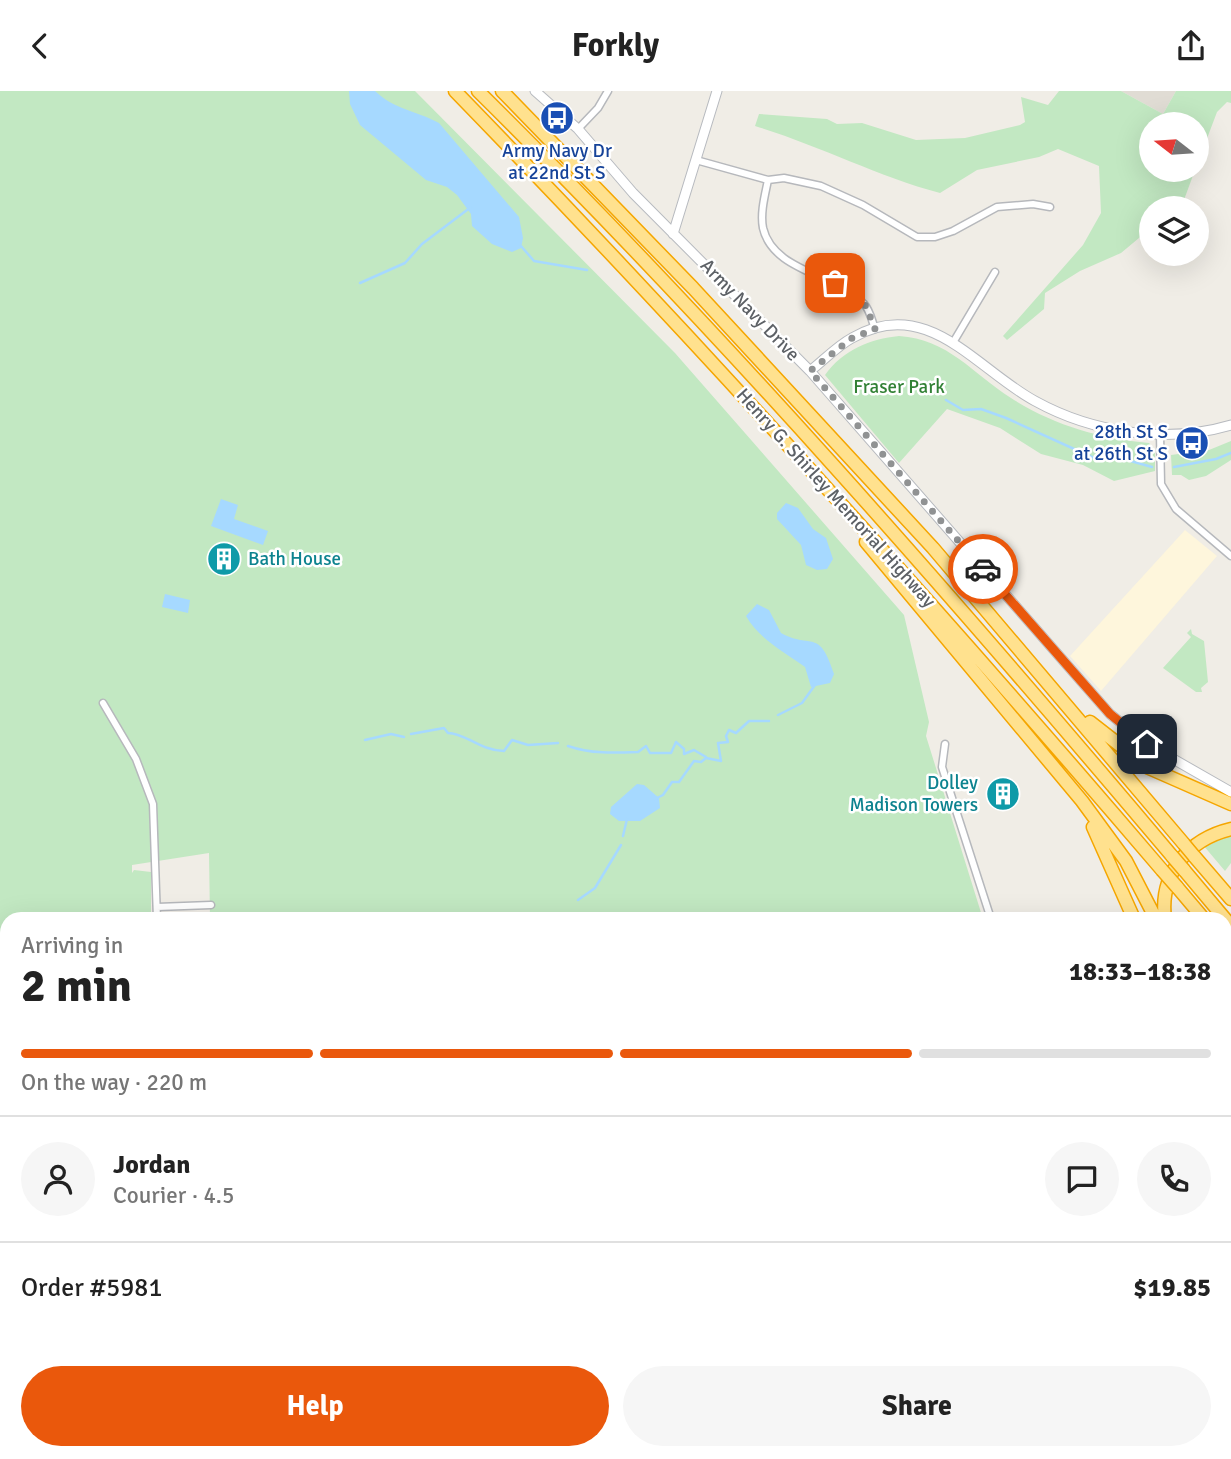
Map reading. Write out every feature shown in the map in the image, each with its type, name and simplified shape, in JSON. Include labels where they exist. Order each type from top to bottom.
[{"type":"highway","name":"Henry G. Shirley Memorial Highway","points":[[455,91],[724,374],[941,614],[1197,912]]},
{"type":"highway","points":[[478,91],[649,267],[793,423],[1036,695],[1219,912]]},
{"type":"highway","name":"Henry G. Shirley Memorial Highway","points":[[502,91],[693,288],[933,548],[1231,899]]},
{"type":"highway","points":[[724,374],[754,419],[870,547],[1050,763],[1126,861],[1152,912]]},
{"type":"highway","points":[[1050,685],[1100,732],[1149,768],[1231,803]]},
{"type":"highway","points":[[1050,763],[1100,839],[1131,912]]},
{"type":"highway","points":[[1165,912],[1165,900],[1175,865],[1199,841],[1231,829]]},
{"type":"street","name":"Army Navy Drive","points":[[535,91],[578,129],[673,234],[709,265],[810,371],[1110,714],[1147,744],[1231,792]]},
{"type":"street","points":[[578,129],[598,108],[608,91]]},
{"type":"street","points":[[673,234],[717,91]]},
{"type":"street","points":[[696,160],[768,180],[784,178],[821,186],[863,205],[917,237],[935,237],[953,231],[997,207],[1033,204],[1050,207]]},
{"type":"street","points":[[768,180],[762,216],[768,243],[787,261],[850,292],[866,306],[875,329]]},
{"type":"street","points":[[954,341],[995,272]]},
{"type":"street","points":[[810,371],[852,338],[875,329],[893,326],[919,328],[954,341],[1008,384],[1059,412],[1106,427],[1160,434],[1231,425]]},
{"type":"street","points":[[1160,434],[1161,484],[1176,509],[1231,556]]},
{"type":"street","points":[[1219,546],[1231,545]]},
{"type":"street","points":[[103,703],[136,759],[153,804],[157,912]]},
{"type":"street","points":[[945,744],[942,767],[989,912]]},
{"type":"street","points":[[157,907],[211,905]]},
{"type":"shaded area","points":[[1121,91],[1176,91],[1164,112]]},
{"type":"shaded area","points":[[1185,530],[1217,556],[1101,691],[1070,656]]},
{"type":"green space","points":[[0,91],[415,91],[675,353],[904,615],[929,722],[926,736],[981,912],[210,912],[209,853],[132,865],[132,873],[134,870],[151,872],[151,912],[0,912]]},
{"type":"green space","points":[[1059,91],[1121,91],[1159,112],[1139,112],[1139,182],[1191,182],[1185,196],[1139,196],[1139,238],[1121,253],[1080,271],[1045,293],[1044,309],[1007,340],[1003,336],[1083,245],[1101,213],[1099,166],[1058,149],[1039,157],[977,170],[940,193],[755,126],[759,114],[827,119],[837,124],[862,123],[916,140],[965,138],[1025,122],[1021,97],[1048,105]]},
{"type":"green space","points":[[1176,91],[1231,91],[1231,103],[1227,102],[1217,112],[1209,133],[1209,112],[1164,112]]},
{"type":"green space","name":"Fraser Park","points":[[899,336],[916,338],[946,350],[1011,398],[1043,416],[1094,434],[1149,443],[1155,450],[1155,471],[1114,481],[1083,465],[1041,454],[1000,428],[947,409],[899,463],[825,375],[840,359],[858,347]]},
{"type":"green space","points":[[1231,441],[1231,460],[1206,476],[1189,480],[1181,475],[1172,475],[1171,455],[1209,450]]},
{"type":"green space","points":[[1191,629],[1192,634],[1204,641],[1208,682],[1201,688],[1202,692],[1196,692],[1163,668],[1191,637],[1187,633]]},
{"type":"green space","points":[[1231,835],[1231,863],[1225,871],[1203,845]]},
{"type":"water","points":[[349,91],[375,91],[398,106],[439,123],[519,217],[523,238],[521,248],[512,252],[492,244],[472,226],[471,214],[457,195],[447,187],[426,180],[360,125],[350,104]]},
{"type":"water","points":[[221,499],[238,505],[234,519],[268,531],[263,545],[211,526]]},
{"type":"water","points":[[786,503],[798,508],[813,529],[826,538],[833,559],[827,569],[817,570],[806,565],[801,545],[777,519],[777,513]]},
{"type":"water","points":[[165,594],[190,600],[188,613],[162,607]]},
{"type":"water","points":[[757,604],[769,610],[781,633],[814,642],[824,650],[834,674],[830,683],[811,687],[805,667],[758,632],[746,616]]},
{"type":"water","points":[[637,784],[644,785],[659,798],[660,808],[640,821],[619,821],[610,814],[611,807]]},
{"type":"waterway","points":[[360,283],[405,263],[422,244],[471,207]]},
{"type":"waterway","points":[[521,246],[534,261],[587,270]]},
{"type":"waterway","points":[[946,400],[963,410],[981,409],[1006,418],[1094,458],[1120,458],[1152,467]]},
{"type":"waterway","points":[[1174,467],[1216,459],[1231,453]]},
{"type":"waterway","points":[[778,715],[802,703],[815,685]]},
{"type":"waterway","points":[[655,799],[663,795],[672,782],[679,782],[694,761],[701,762],[706,758],[721,761],[718,743],[728,742],[726,736],[729,730],[736,733],[749,721],[769,721]]},
{"type":"waterway","points":[[411,734],[444,728],[448,733],[504,751],[512,740],[528,745],[558,743]]},
{"type":"waterway","points":[[365,740],[391,734],[404,737]]},
{"type":"waterway","points":[[568,746],[611,753],[638,752],[646,746],[650,753],[671,753],[676,742],[684,749],[684,754],[694,750],[706,757]]},
{"type":"waterway","points":[[623,836],[627,819]]},
{"type":"waterway","points":[[578,900],[595,888],[621,845]]},
{"type":"way so far","points":[[835,283],[866,306],[875,329],[852,338],[810,371],[983,569]]},
{"type":"place","name":"Army Navy Dr at 22nd St S","points":[[557,118]]},
{"type":"place","name":"28th St S at 26th St S","points":[[1192,443]]},
{"type":"place","name":"Bath House","points":[[224,559]]},
{"type":"place","name":"Dolley Madison Towers","points":[[1003,794]]},
{"type":"route","points":[[983,569],[1110,714],[1147,744]]}]
